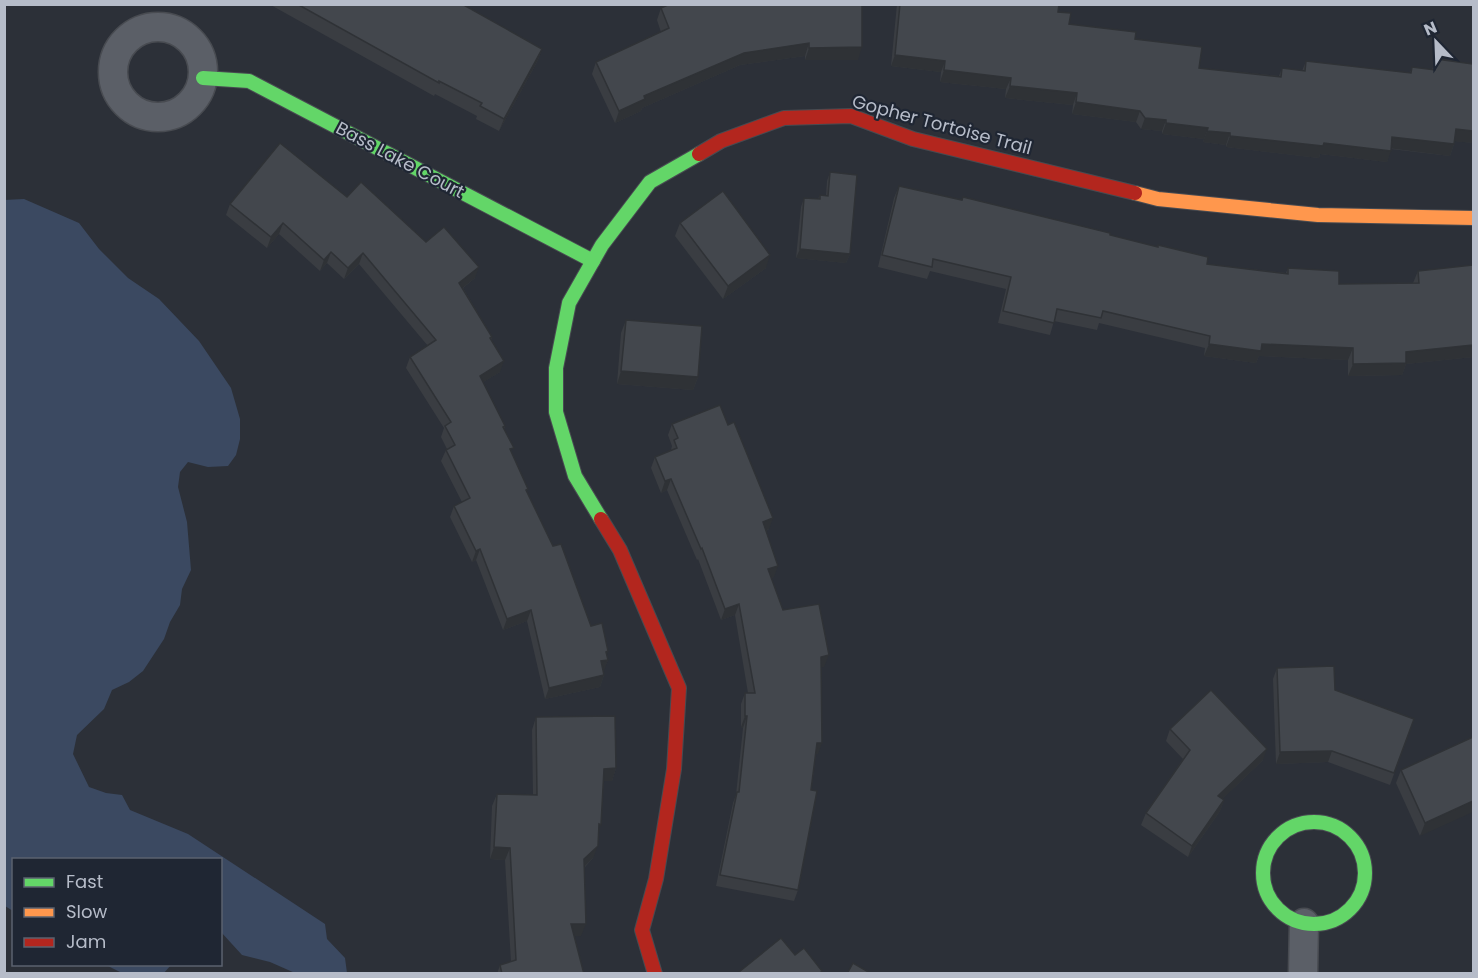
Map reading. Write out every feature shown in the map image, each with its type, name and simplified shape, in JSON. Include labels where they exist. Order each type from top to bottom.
[{"type":"street","name":"Bass Lake Court","points":[[203,78],[249,81],[593,261]]},
{"type":"street","name":"Gopher Tortoise Trail","points":[[655,974],[642,930],[656,879],[674,769],[679,688],[620,550],[575,476],[556,412],[556,368],[569,303],[602,245],[650,182],[721,141],[784,118],[851,116],[913,139],[1158,199],[1318,215],[1473,218]]},
{"type":"street","points":[[1314,822],[1331,824],[1346,832],[1357,845],[1364,860],[1365,878],[1360,894],[1351,908],[1337,918],[1321,923],[1304,923],[1288,917],[1275,906],[1266,892],[1262,876],[1264,860],[1271,844],[1283,832],[1298,824],[1314,822]]},
{"type":"street","points":[[1303,974],[1304,923]]},
{"type":"water","points":[[24,199],[79,223],[99,249],[128,278],[159,299],[199,341],[231,388],[240,419],[240,439],[236,455],[228,466],[208,467],[188,462],[180,472],[178,487],[187,522],[191,570],[182,589],[180,605],[170,622],[164,639],[143,671],[129,682],[112,690],[104,709],[77,735],[73,754],[89,787],[106,793],[122,795],[130,810],[188,834],[325,924],[327,939],[345,958],[347,973],[295,973],[270,962],[242,955],[222,933],[222,858],[12,858],[12,910],[5,906],[4,200]]},
{"type":"water","points":[[108,966],[170,966],[163,974],[122,973]]},
{"type":"building","points":[[297,4],[462,4],[542,49],[504,119],[480,106],[482,103],[439,81],[439,83]]},
{"type":"building","points":[[670,4],[862,4],[862,47],[809,48],[809,43],[744,53],[644,96],[645,99],[619,111],[596,62],[669,28],[661,8]]},
{"type":"building","points":[[900,4],[1059,4],[1058,12],[1071,13],[1069,24],[1136,32],[1135,39],[1202,47],[1199,68],[1281,77],[1282,68],[1305,71],[1306,61],[1411,73],[1412,67],[1435,70],[1436,59],[1473,64],[1473,131],[1456,129],[1454,144],[1392,137],[1391,151],[1230,136],[1230,133],[1207,131],[1208,128],[1166,123],[1166,120],[1145,118],[1140,111],[1076,102],[1077,93],[1010,86],[1011,78],[944,70],[945,61],[895,55]]},
{"type":"building","points":[[280,143],[347,197],[361,182],[426,242],[444,227],[479,267],[459,283],[504,361],[480,376],[505,426],[503,427],[514,448],[510,449],[528,489],[526,490],[553,546],[561,544],[591,626],[602,623],[608,651],[606,652],[608,660],[601,661],[604,675],[549,688],[531,610],[507,619],[480,549],[476,551],[454,506],[470,498],[446,450],[455,445],[445,426],[451,422],[410,357],[436,340],[363,253],[348,268],[331,252],[324,260],[283,223],[271,237],[230,204]]},
{"type":"building","points":[[830,172],[857,175],[850,254],[800,249],[804,198],[820,199],[820,195],[828,196]]},
{"type":"building","points":[[899,186],[962,200],[963,197],[1158,247],[1158,245],[1208,257],[1207,264],[1288,274],[1288,268],[1339,271],[1339,284],[1419,283],[1418,271],[1473,265],[1473,345],[1406,352],[1406,363],[1353,364],[1353,348],[1262,344],[1261,351],[1209,344],[1210,336],[1103,311],[1101,318],[1057,309],[1054,323],[1003,311],[1011,277],[933,259],[932,267],[882,255]]},
{"type":"building","points":[[723,191],[770,255],[728,286],[680,223]]},
{"type":"building","points":[[626,320],[702,326],[698,377],[621,371]]},
{"type":"building","points":[[720,405],[728,425],[734,422],[773,518],[763,522],[778,566],[768,569],[783,610],[819,604],[829,655],[821,657],[822,743],[817,743],[811,790],[817,791],[798,890],[720,875],[737,792],[739,792],[747,716],[745,716],[745,693],[755,693],[739,604],[725,609],[702,548],[671,479],[665,481],[655,457],[677,448],[674,440],[678,438],[672,424]]},
{"type":"building","points":[[1334,666],[1335,690],[1414,719],[1394,773],[1332,751],[1280,752],[1277,668]]},
{"type":"building","points":[[1211,690],[1267,749],[1218,796],[1224,800],[1192,846],[1146,813],[1190,750],[1170,729]]},
{"type":"building","points":[[615,716],[616,768],[604,769],[598,846],[584,859],[586,924],[571,924],[584,974],[502,974],[500,965],[516,960],[510,848],[494,847],[497,794],[537,795],[536,717]]},
{"type":"building","points":[[1473,737],[1473,801],[1425,823],[1401,770]]},
{"type":"building","points":[[781,938],[795,955],[804,948],[822,971],[819,974],[741,974],[739,972]]},
{"type":"building","points":[[853,963],[872,974],[847,974]]},
{"type":"traffic: fast","points":[[203,78],[249,81],[593,261]]},
{"type":"traffic: fast","points":[[601,519],[575,476],[556,412],[556,368],[569,303],[602,245],[650,182],[699,154]]},
{"type":"traffic: fast","points":[[1314,822],[1333,826],[1350,837],[1361,854],[1365,873],[1361,892],[1350,909],[1333,920],[1314,924],[1295,920],[1278,909],[1267,892],[1263,873],[1267,854],[1278,837],[1295,826],[1314,822]]},
{"type":"traffic: slow","points":[[1135,193],[1158,199],[1318,215],[1474,218]]},
{"type":"traffic: jam","points":[[699,154],[721,141],[784,118],[851,116],[913,139],[1135,193]]},
{"type":"traffic: jam","points":[[601,519],[620,550],[679,688],[674,769],[656,879],[642,930],[655,974]]}]
